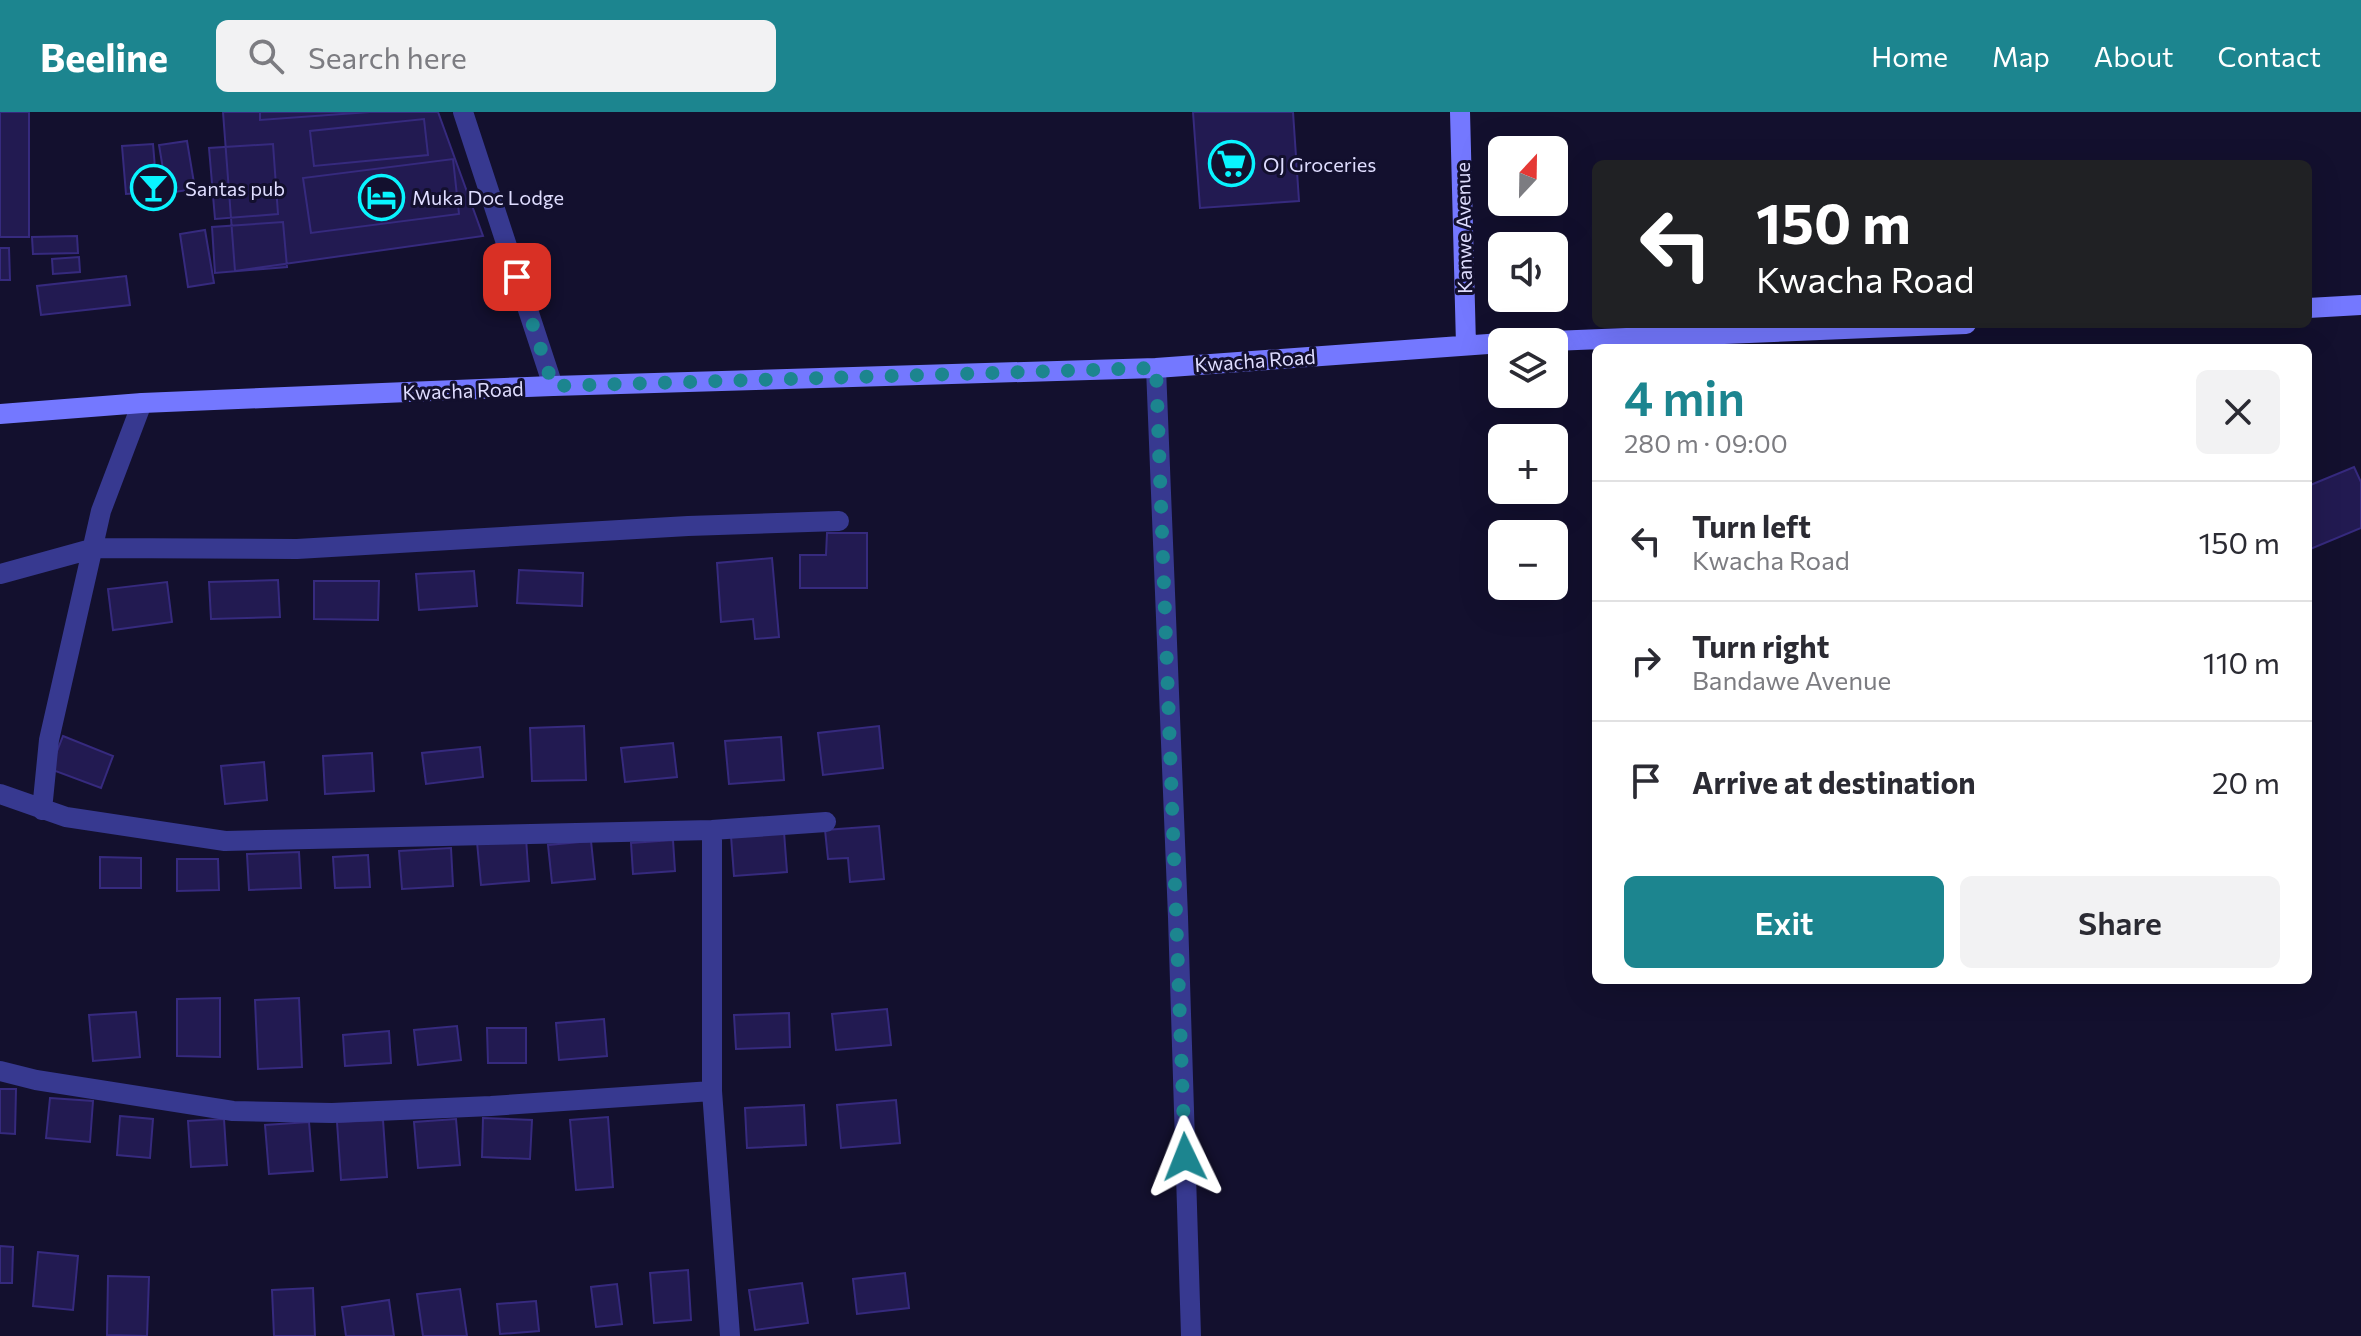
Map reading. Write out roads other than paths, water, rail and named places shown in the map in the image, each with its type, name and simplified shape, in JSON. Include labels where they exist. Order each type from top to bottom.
[{"type":"main road","name":"Kanwe Avenue","points":[[1460,112],[1466,345]]},
{"type":"main road","points":[[2312,308],[2361,305]]},
{"type":"main road","points":[[1568,340],[1869,328]]},
{"type":"main road","name":"Kwacha Road","points":[[0,414],[142,403],[553,386],[1156,368],[1488,344]]},
{"type":"street","points":[[463,112],[553,386]]},
{"type":"street","points":[[1156,368],[1191,1336]]},
{"type":"street","points":[[42,810],[52,727],[101,511],[142,403]]},
{"type":"street","points":[[0,574],[95,548],[297,549],[688,526],[839,521]]},
{"type":"street","points":[[0,794],[81,820],[225,841],[712,830],[826,822]]},
{"type":"street","points":[[712,830],[712,1091],[730,1336]]},
{"type":"street","points":[[0,1071],[36,1080],[233,1111],[348,1112],[712,1091]]},
{"type":"place","name":"OJ Groceries","points":[[1232,164]]},
{"type":"place","name":"Santas pub","points":[[154,188]]},
{"type":"place","name":"Muka Doc Lodge","points":[[381,197]]}]
